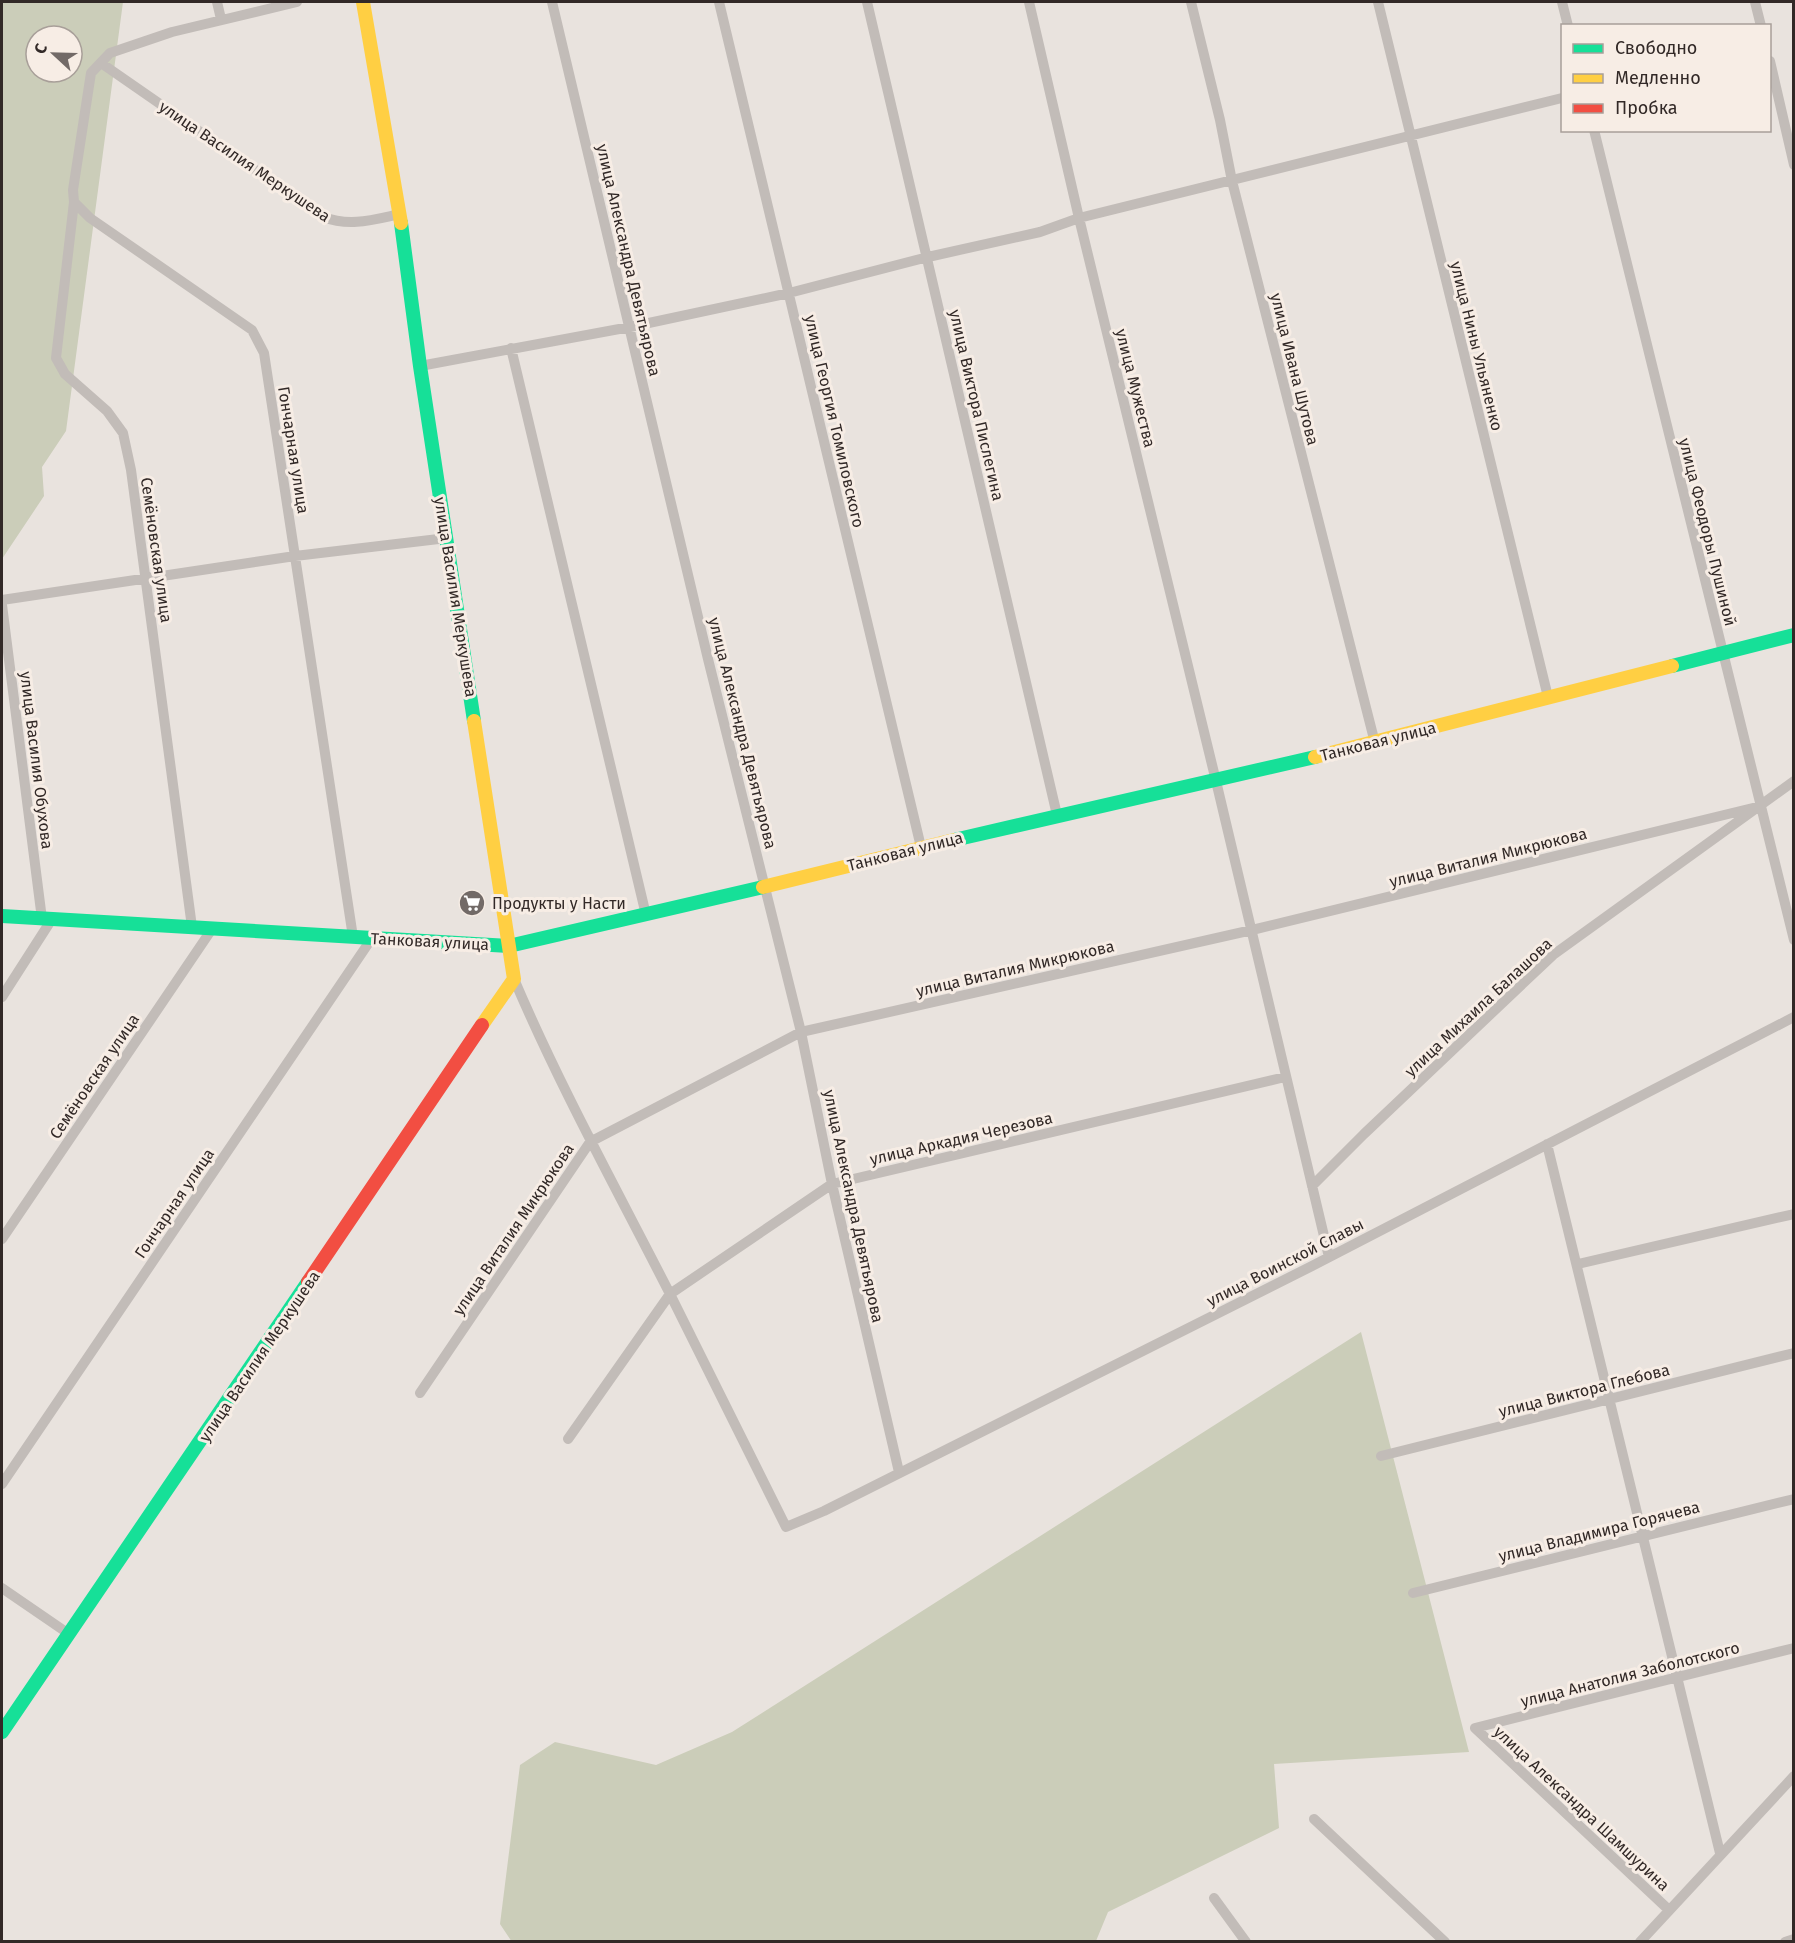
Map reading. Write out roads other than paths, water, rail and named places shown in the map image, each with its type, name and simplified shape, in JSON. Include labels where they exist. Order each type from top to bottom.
[{"type":"street","points":[[217,2],[221,20]]},
{"type":"street","points":[[74,202],[73,190],[91,73],[110,53],[172,32],[297,2]]},
{"type":"street","name":"улица Василия Меркушева","points":[[363,2],[400,214],[420,366],[514,979],[590,1142],[670,1294],[786,1527]]},
{"type":"street","name":"улица Александра Девятьярова","points":[[552,2],[708,659],[801,1032],[832,1184],[899,1473]]},
{"type":"street","name":"улица Георгия Томиловского","points":[[719,2],[921,847]]},
{"type":"street","name":"улица Виктора Пислегина","points":[[867,2],[1057,815]]},
{"type":"street","name":"улица Мужества","points":[[1029,2],[1329,1257]]},
{"type":"street","name":"улица Ивана Шутова","points":[[1191,2],[1221,120],[1232,181],[1375,743]]},
{"type":"street","name":"улица Нины Ульяненко","points":[[1378,2],[1548,697]]},
{"type":"street","points":[[1562,2],[1568,24]]},
{"type":"street","points":[[1755,2],[1760,24]]},
{"type":"street","name":"улица Василия Меркушева","points":[[101,63],[323,217],[337,222],[354,223],[400,214]]},
{"type":"street","points":[[1771,65],[1794,165]]},
{"type":"street","points":[[420,366],[630,327],[789,293],[1040,232],[1079,218],[1561,98]]},
{"type":"street","name":"улица Феодоры Пушиной","points":[[1594,132],[1794,940]]},
{"type":"street","name":"Гончарная улица","points":[[74,202],[90,218],[252,330],[264,353],[353,937]]},
{"type":"street","name":"Семёновская улица","points":[[74,202],[56,358],[65,374],[107,411],[123,433],[131,470],[192,927]]},
{"type":"street","points":[[511,348],[646,915]]},
{"type":"street","points":[[2,600],[295,556],[447,538]]},
{"type":"street","name":"улица Василия Обухова","points":[[2,605],[47,919]]},
{"type":"street","name":"Танковая улица","points":[[2,916],[509,946],[1057,815],[1216,781],[1375,743],[1794,635]]},
{"type":"street","name":"улица Михаила Балашова","points":[[1312,1186],[1553,955],[1794,781]]},
{"type":"street","name":"улица Виталия Микрюкова","points":[[420,1393],[590,1142],[801,1032],[1252,930],[1761,806]]},
{"type":"street","points":[[2,997],[47,919]]},
{"type":"street","name":"Семёновская улица","points":[[2,1239],[212,929]]},
{"type":"street","name":"Гончарная улица","points":[[2,1484],[372,938]]},
{"type":"street","name":"улица Василия Меркушева","points":[[2,1731],[514,979]]},
{"type":"street","name":"улица Воинской Славы","points":[[786,1527],[824,1511],[1329,1257],[1794,1017]]},
{"type":"street","name":"улица Аркадия Черезова","points":[[568,1439],[670,1294],[832,1184],[1285,1077]]},
{"type":"street","points":[[1547,1144],[1720,1853]]},
{"type":"street","points":[[1578,1264],[1794,1214]]},
{"type":"street","name":"улица Виктора Глебова","points":[[1381,1456],[1794,1353]]},
{"type":"street","name":"улица Владимира Горячева","points":[[1413,1593],[1794,1499]]},
{"type":"street","points":[[2,1588],[69,1634]]},
{"type":"street","name":"улица Анатолия Заболотского","points":[[1474,1728],[1794,1648]]},
{"type":"street","name":"улица Александра Шамшурина","points":[[1474,1728],[1669,1910]]},
{"type":"street","points":[[1640,1941],[1794,1776]]},
{"type":"street","points":[[1776,1795],[1794,1791]]},
{"type":"street","points":[[1314,1819],[1445,1941]]},
{"type":"street","points":[[1214,1898],[1246,1941]]},
{"type":"street","points":[[1785,1941],[1794,1939]]},
{"type":"place","name":"Продукты у Насти","points":[[472,903]]}]
